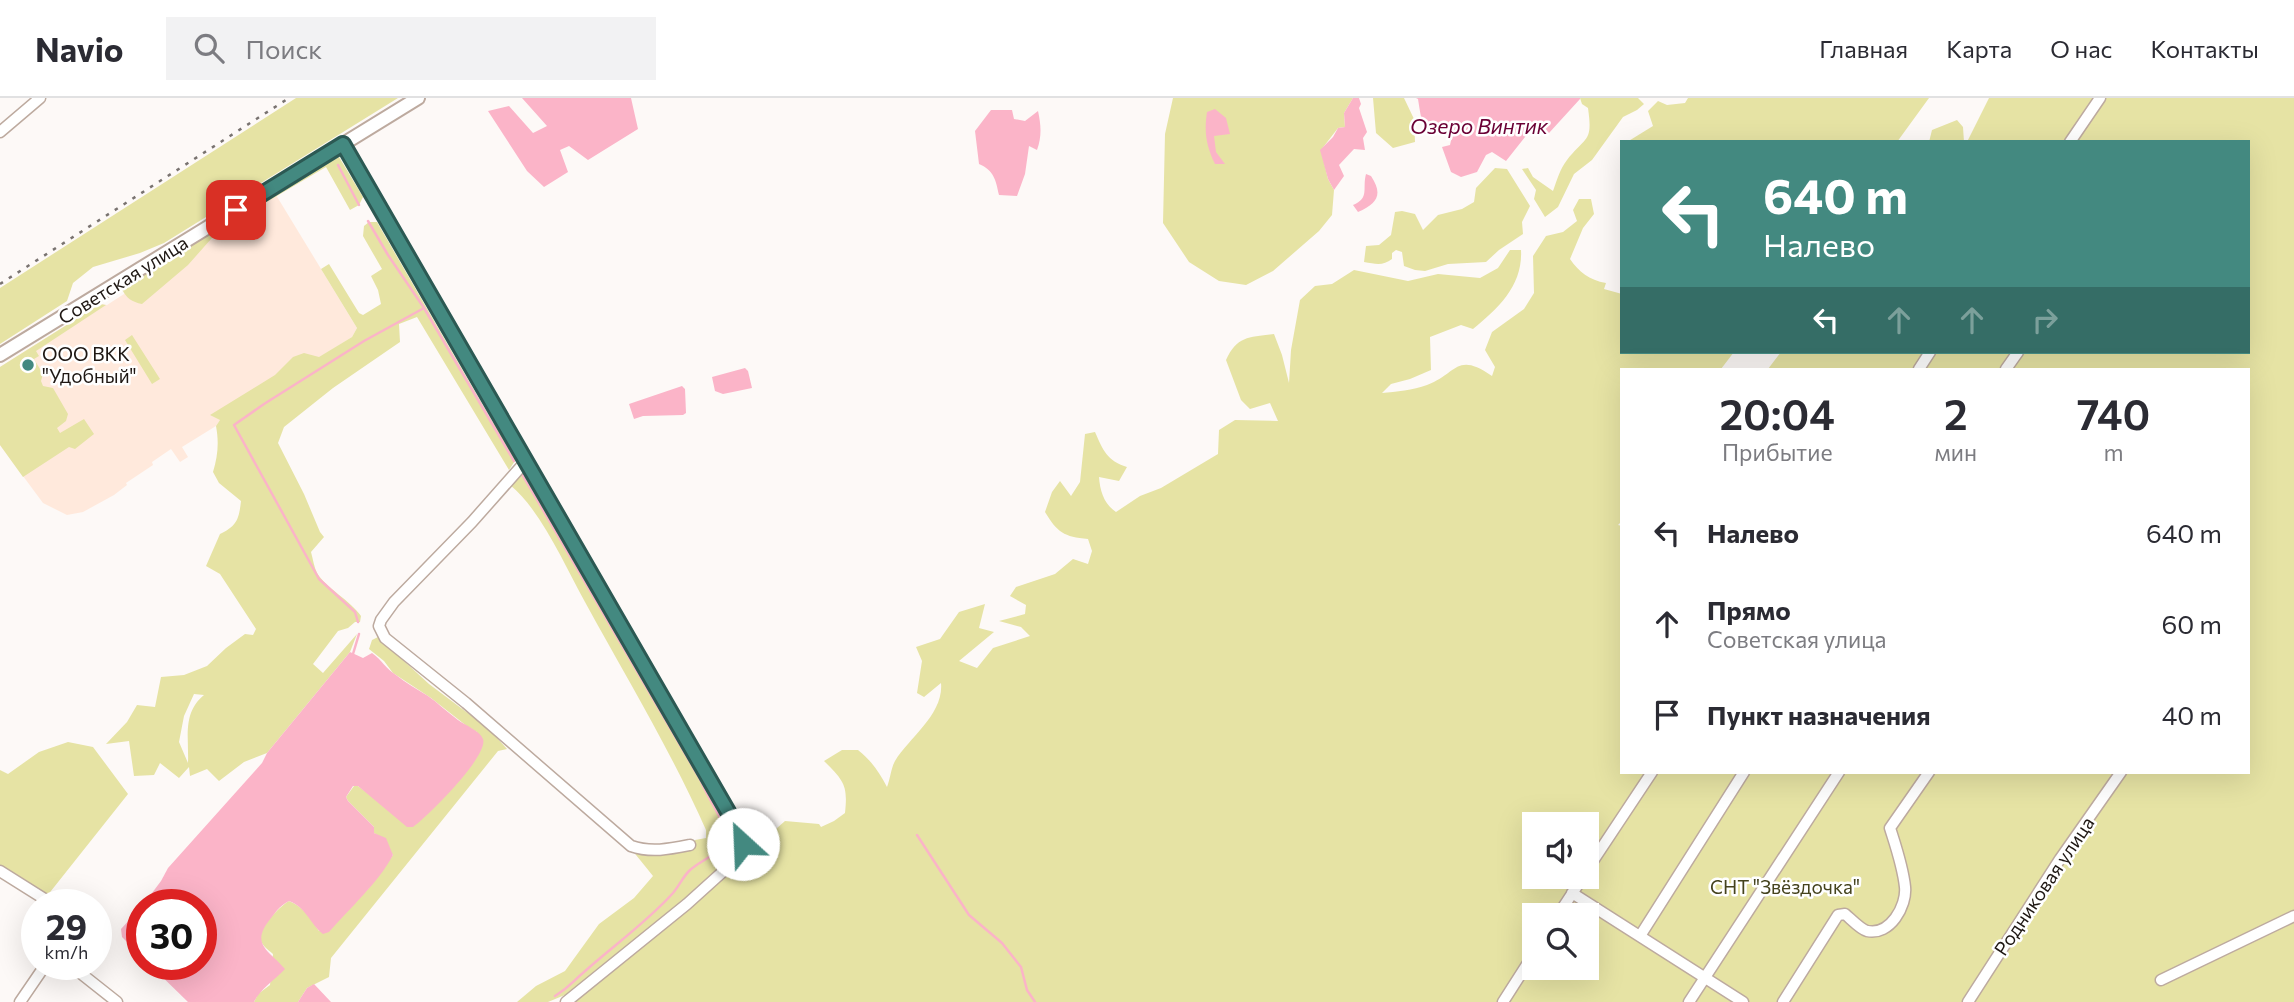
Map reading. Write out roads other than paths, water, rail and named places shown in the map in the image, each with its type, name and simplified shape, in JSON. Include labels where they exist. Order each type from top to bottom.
[{"type":"main road","name":"Советская улица","points":[[0,355],[418,98]]},
{"type":"street","points":[[0,132],[40,98]]},
{"type":"street","points":[[2071,140],[2100,98]]},
{"type":"street","points":[[343,144],[742,836],[743,844],[728,867],[687,904],[566,1002]]},
{"type":"street","points":[[526,461],[472,522],[394,602],[381,620],[381,632],[631,846],[643,850],[657,850],[690,845]]},
{"type":"street","points":[[1599,852],[1651,774]]},
{"type":"street","points":[[1640,936],[1743,774]]},
{"type":"street","points":[[1689,1002],[1838,774]]},
{"type":"street","points":[[1783,1002],[1838,915],[1845,914],[1865,930],[1875,931],[1891,925],[1903,905],[1905,889],[1890,828],[1929,774]]},
{"type":"street","name":"Родниковая улица","points":[[1968,1002],[2060,859],[2120,774]]},
{"type":"street","points":[[0,871],[29,889]]},
{"type":"street","points":[[1566,903],[1575,889]]},
{"type":"street","points":[[1572,893],[1743,1002]]},
{"type":"street","points":[[2161,981],[2294,916]]},
{"type":"street","points":[[1503,1002],[1522,972]]},
{"type":"street","points":[[20,1002],[35,980]]},
{"type":"street","points":[[89,980],[117,1002]]},
{"type":"water","points":[[522,98],[631,98],[638,129],[588,160],[569,146],[560,150],[568,172],[544,187],[527,171],[488,111],[509,106],[533,133],[547,126]]},
{"type":"water","points":[[1353,98],[1359,98],[1361,104],[1359,108],[1367,132],[1363,138],[1365,150],[1354,149],[1339,165],[1344,176],[1334,190],[1320,150],[1338,128],[1345,127],[1344,113]]},
{"type":"water","name":"Озеро Винтик","points":[[1416,98],[1580,99],[1549,133],[1533,127],[1506,161],[1492,152],[1486,155],[1477,172],[1461,177],[1451,172],[1442,147],[1450,145],[1452,136],[1425,126]]},
{"type":"water","points":[[1215,109],[1226,118],[1230,134],[1214,136],[1216,152],[1225,164],[1215,164],[1206,138],[1207,112]]},
{"type":"water","points":[[991,110],[1012,110],[1014,119],[1025,121],[1038,111],[1039,145],[1037,150],[1029,146],[1025,174],[1017,196],[999,195],[991,173],[979,164],[975,131]]},
{"type":"water","points":[[1366,174],[1375,182],[1377,197],[1358,212],[1353,205],[1364,196]]},
{"type":"water","points":[[745,368],[752,388],[723,394],[715,391],[712,377]]},
{"type":"water","points":[[682,386],[685,389],[686,413],[634,419],[629,404]]},
{"type":"water","points":[[350,652],[363,658],[372,653],[393,673],[479,733],[483,739],[477,759],[456,786],[413,827],[407,827],[358,786],[353,786],[346,797],[348,801],[374,827],[374,833],[386,838],[393,855],[380,875],[329,932],[323,934],[295,904],[289,901],[280,907],[268,922],[261,937],[264,947],[285,969],[254,1002],[188,1002],[165,980],[217,980],[217,889],[155,889],[168,868],[262,763],[267,753]]},
{"type":"water","points":[[126,924],[126,941],[122,937],[121,929]]},
{"type":"water","points":[[314,984],[331,1002],[298,1002],[307,988]]},
{"type":"waterway","points":[[338,165],[359,205]]},
{"type":"waterway","points":[[368,221],[424,308],[514,461]]},
{"type":"waterway","points":[[358,622],[355,612],[319,579],[234,425],[364,341],[424,308]]},
{"type":"waterway","points":[[522,474],[701,781],[727,834],[721,847],[689,871],[673,893],[652,914],[555,996]]},
{"type":"waterway","points":[[353,654],[359,634]]},
{"type":"waterway","points":[[917,835],[969,915],[1002,943],[1021,967],[1027,990],[1035,1002]]},
{"type":"railway","points":[[0,284],[289,98]]},
{"type":"place","name":"ООО ВКК \"Удобный\"","points":[[28,365]]},
{"type":"park label","name":"СНТ \"Звёздочка\"","points":[[1785,887]]}]
